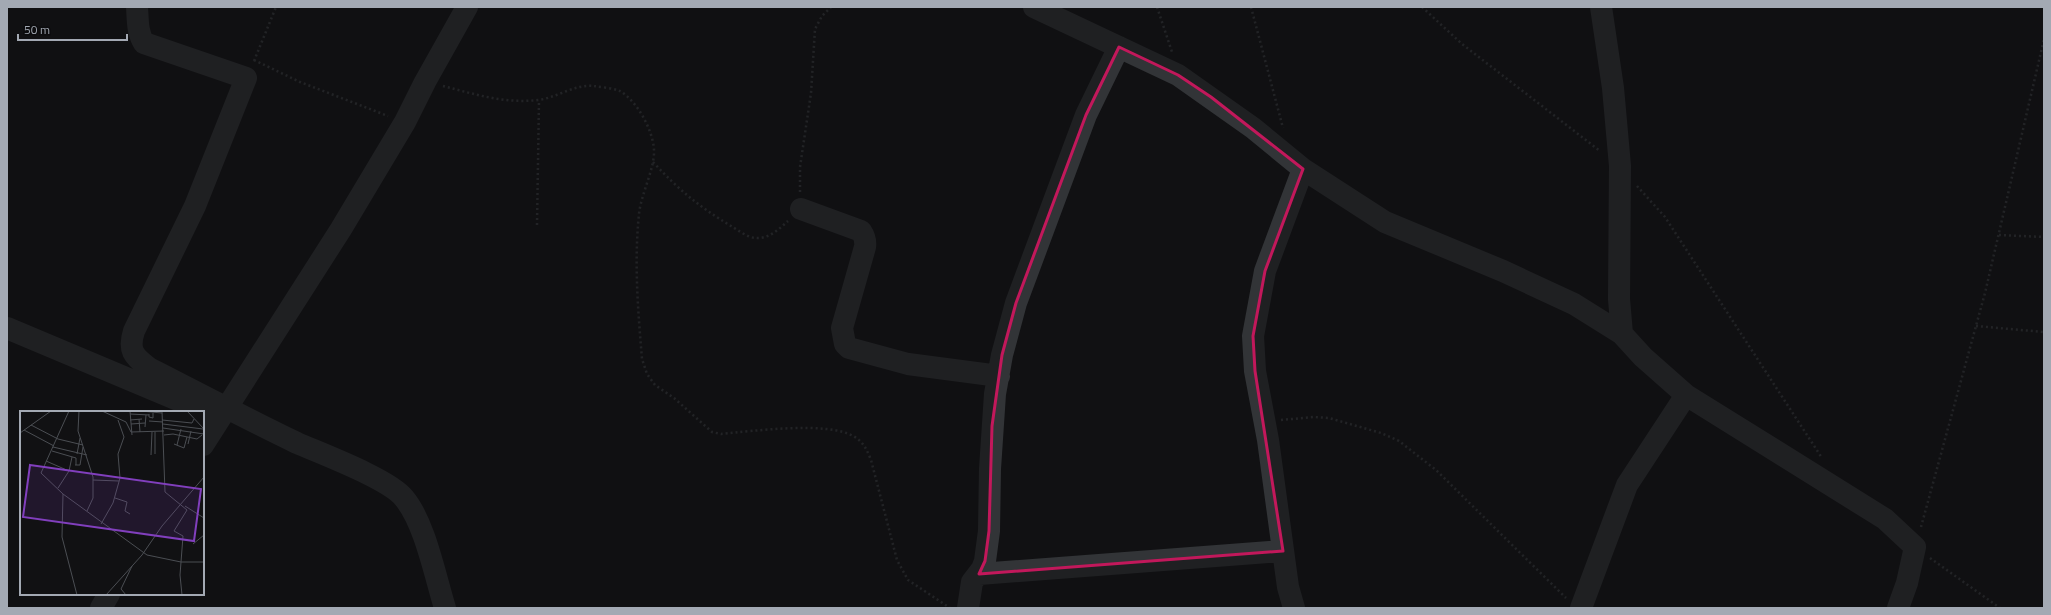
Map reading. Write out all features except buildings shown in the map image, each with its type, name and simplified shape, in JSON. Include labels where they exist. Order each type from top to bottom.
[{"type":"street","points":[[137,7],[138,28],[144,43],[250,69],[195,206],[131,341],[132,351],[138,360],[148,368],[223,413]]},
{"type":"street","points":[[204,442],[341,229],[405,122],[425,82],[467,7]]},
{"type":"street","points":[[1034,7],[1178,75],[1247,123],[1303,169],[1385,222],[1503,271],[1574,304],[1622,334],[1643,357],[1686,395],[1880,515],[1915,547],[1907,583],[1898,608]]},
{"type":"street","points":[[1601,7],[1614,88],[1620,166],[1619,299],[1622,334]]},
{"type":"street","points":[[968,608],[972,582],[980,574],[985,561],[989,531],[992,426],[998,376],[1016,303],[1086,115],[1119,47]]},
{"type":"street","points":[[1294,608],[1283,551],[1265,422],[1255,371],[1253,336],[1257,307],[1265,271],[1303,169]]},
{"type":"street","points":[[801,210],[861,231],[864,235],[865,247],[842,328],[844,344],[849,348],[908,364],[998,376]]},
{"type":"street","points":[[7,328],[223,413],[387,484],[403,497],[412,509],[420,528],[445,608]]},
{"type":"street","points":[[1576,605],[1627,485],[1686,395]]},
{"type":"street","points":[[980,574],[1283,551]]},
{"type":"street","points":[[100,608],[108,595]]},
{"type":"path","points":[[276,7],[250,69],[300,82],[405,122]]},
{"type":"path","points":[[653,162],[688,197],[727,224],[755,238],[772,234],[801,210],[799,183],[800,167],[811,93],[815,29],[822,16],[830,7]]},
{"type":"path","points":[[1157,7],[1162,18],[1178,75]]},
{"type":"path","points":[[1251,7],[1284,130]]},
{"type":"path","points":[[1422,7],[1462,44],[1620,166],[1665,217],[1823,459]]},
{"type":"path","points":[[2000,608],[1915,547],[1976,326],[2044,39]]},
{"type":"path","points":[[425,82],[500,100],[539,100],[591,85],[620,91],[631,101],[652,138],[654,150],[653,162],[639,213],[637,251],[642,359],[647,374],[655,385],[674,398],[712,432],[721,434],[799,428],[842,431],[859,440],[865,446],[871,460],[897,560],[902,570],[908,580],[950,608]]},
{"type":"path","points":[[536,225],[539,100]]},
{"type":"path","points":[[1998,235],[2044,237]]},
{"type":"path","points":[[1976,326],[2044,332]]},
{"type":"path","points":[[1265,422],[1314,417],[1329,418],[1381,433],[1399,441],[1436,470],[1576,605]]},
{"type":"highlighted area","points":[[1119,47],[1178,75],[1211,97],[1303,169],[1265,271],[1253,336],[1255,371],[1283,551],[979,574],[985,561],[989,531],[992,426],[1002,355],[1016,303],[1086,115]]}]
